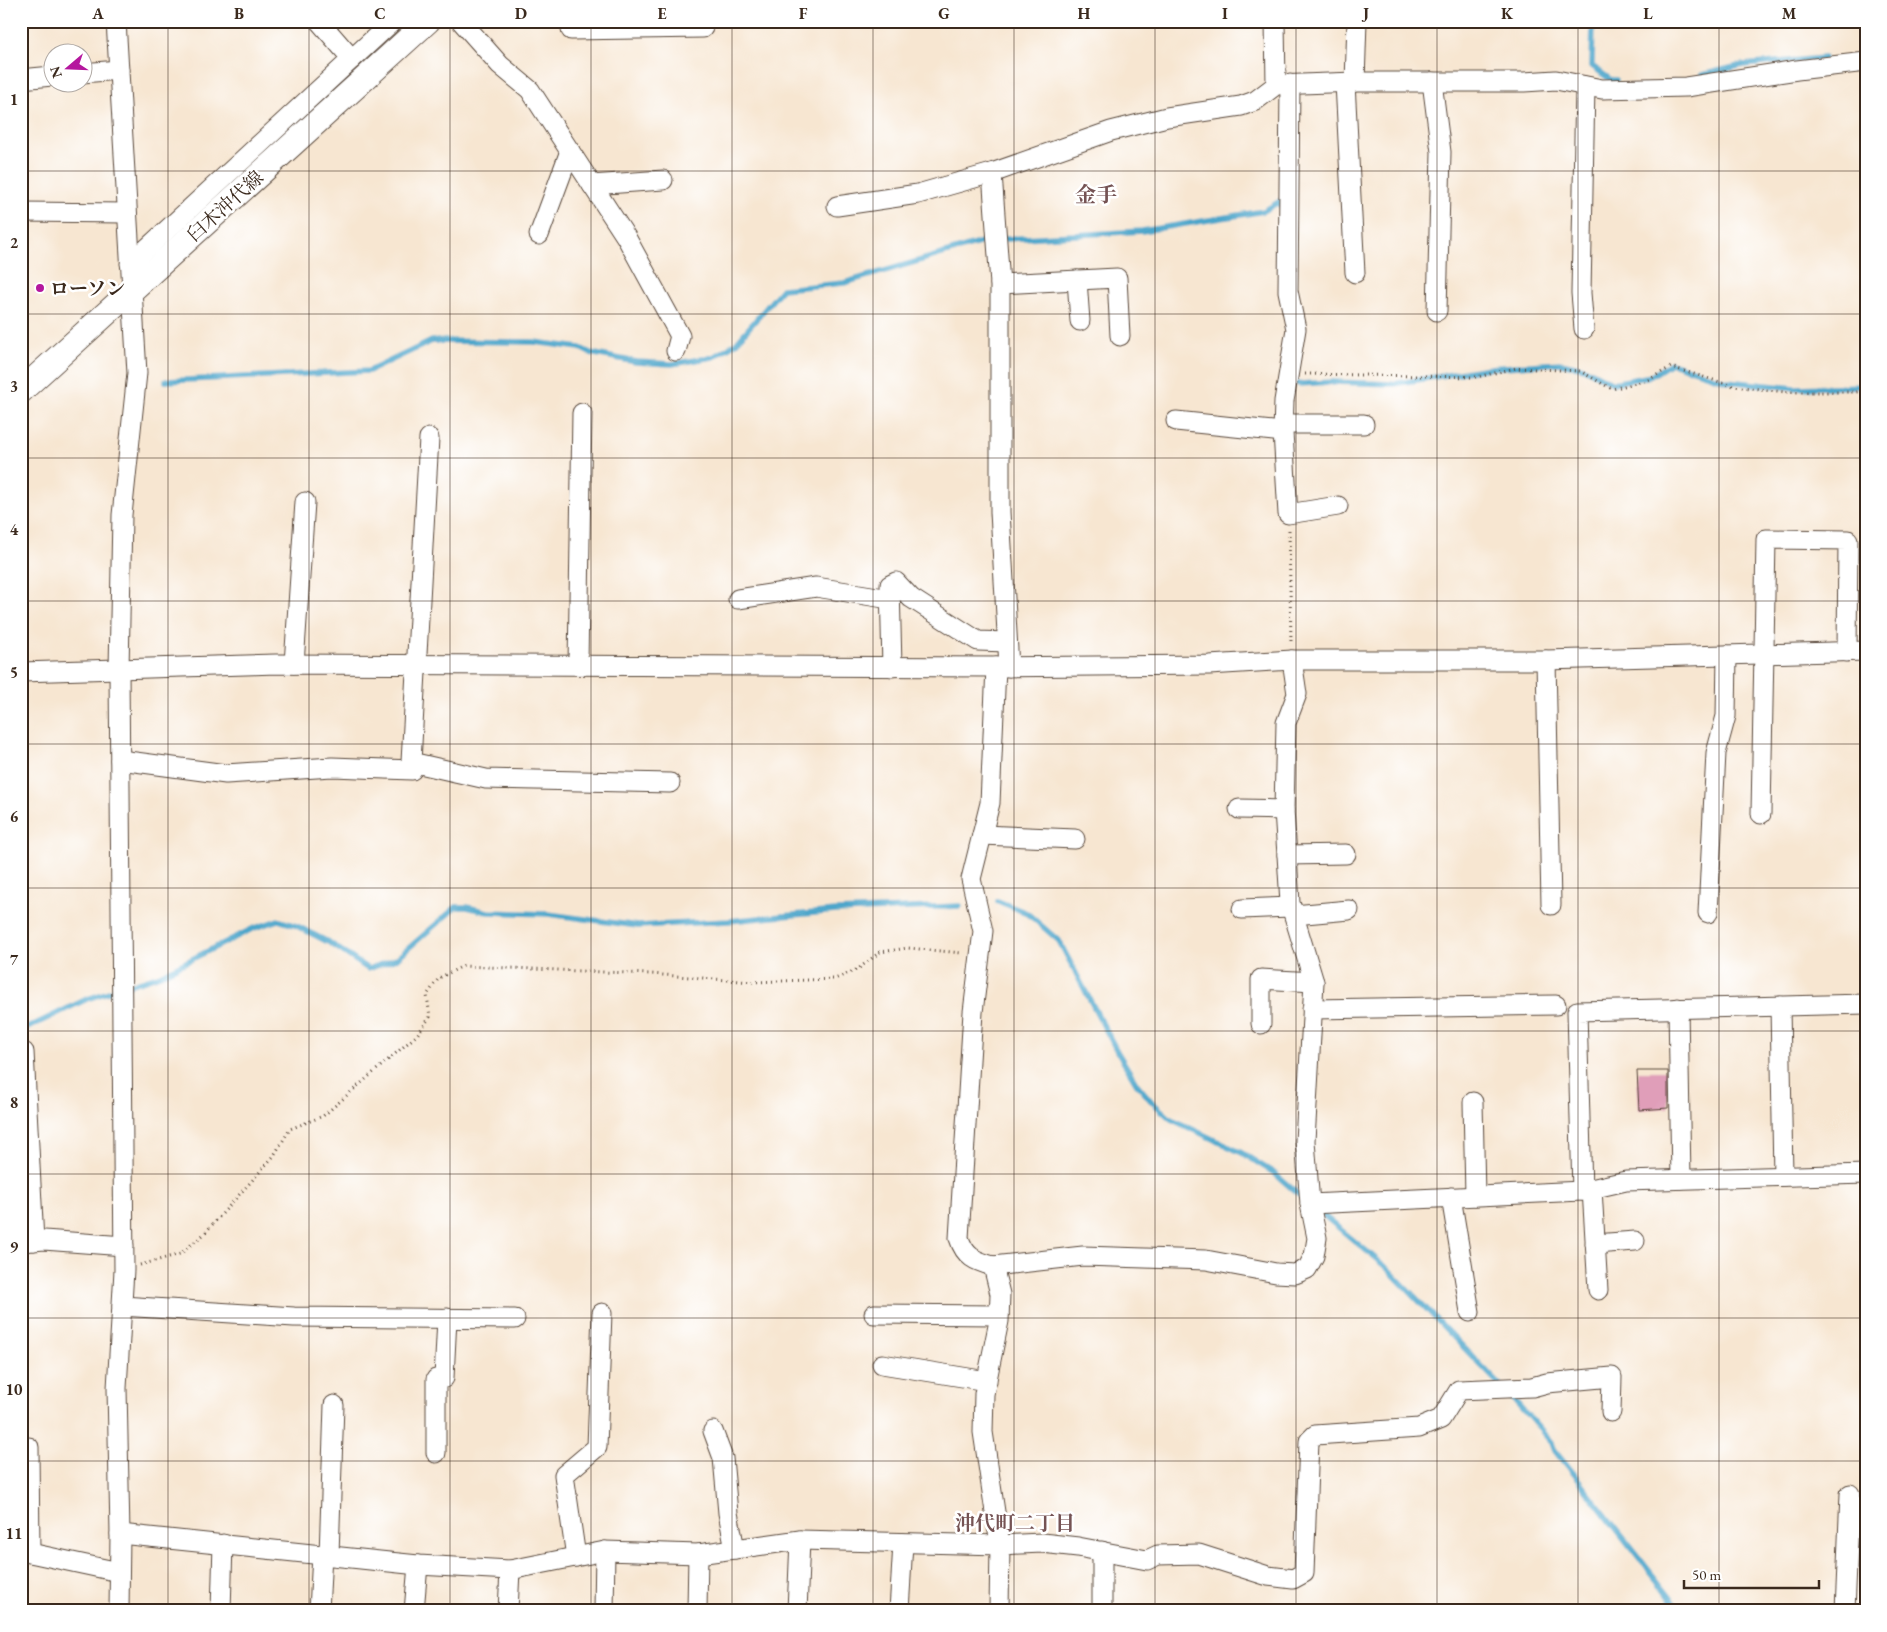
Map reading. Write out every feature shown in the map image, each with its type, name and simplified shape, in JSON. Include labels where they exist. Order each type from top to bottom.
[{"type":"main road","name":"臼木沖代線","points":[[21,392],[428,21]]},
{"type":"street","points":[[116,21],[137,374],[122,516],[119,670],[124,1246],[117,1388],[120,1611]]},
{"type":"street","points":[[319,21],[352,59]]},
{"type":"street","points":[[130,264],[393,21]]},
{"type":"street","points":[[461,21],[500,65],[530,90],[570,151],[626,237],[680,336],[676,350]]},
{"type":"street","points":[[571,21],[571,30],[703,28]]},
{"type":"street","points":[[1275,21],[1283,84],[1288,291],[1296,329],[1284,401],[1283,428],[1288,514],[1338,506]]},
{"type":"street","points":[[1355,273],[1350,82],[1357,21]]},
{"type":"street","points":[[837,206],[918,194],[992,174],[1111,131],[1167,117],[1242,106],[1255,101],[1283,84],[1524,82],[1556,80],[1602,89],[1686,87],[1797,70],[1866,62]]},
{"type":"street","points":[[92,72],[119,70]]},
{"type":"street","points":[[21,78],[42,77]]},
{"type":"street","points":[[1432,82],[1441,152],[1437,311]]},
{"type":"street","points":[[1584,329],[1581,293],[1585,86]]},
{"type":"street","points":[[539,235],[570,151]]},
{"type":"street","points":[[992,174],[1000,284],[1000,512],[1007,642],[1002,667],[990,802],[971,879],[983,930],[973,1012],[959,1238],[963,1251],[978,1262],[993,1266],[1083,1256],[1206,1260],[1276,1273],[1295,1274],[1307,1269],[1314,1256],[1317,1238],[1310,1204],[1305,1141],[1314,982],[1293,911],[1284,810],[1286,723],[1297,694],[1292,660]]},
{"type":"street","points":[[592,185],[662,180]]},
{"type":"street","points":[[21,212],[127,213]]},
{"type":"street","points":[[1000,284],[1117,278],[1120,336]]},
{"type":"street","points":[[1077,280],[1080,321]]},
{"type":"street","points":[[578,665],[582,413]]},
{"type":"street","points":[[1176,421],[1283,428],[1364,424]]},
{"type":"street","points":[[120,760],[226,774],[332,768],[412,770],[415,665],[429,438]]},
{"type":"street","points":[[294,664],[305,502]]},
{"type":"street","points":[[1761,814],[1766,539],[1848,540],[1847,652]]},
{"type":"street","points":[[892,667],[890,585],[896,582],[911,598],[978,641],[1007,642]]},
{"type":"street","points":[[738,599],[816,586],[890,599]]},
{"type":"street","points":[[21,672],[294,664],[892,667],[1209,665],[1292,660],[1546,660],[1866,651]]},
{"type":"street","points":[[1708,913],[1716,753],[1726,716],[1727,655]]},
{"type":"street","points":[[1546,660],[1551,905]]},
{"type":"street","points":[[411,762],[486,779],[670,783]]},
{"type":"street","points":[[1239,809],[1284,810]]},
{"type":"street","points":[[982,835],[1075,839]]},
{"type":"street","points":[[1287,855],[1346,854]]},
{"type":"street","points":[[1242,909],[1293,911],[1349,910]]},
{"type":"street","points":[[1261,1024],[1261,979],[1314,982]]},
{"type":"street","points":[[1598,1290],[1595,1244],[1587,1190],[1577,1011],[1866,1004]]},
{"type":"street","points":[[1312,1009],[1556,1005]]},
{"type":"street","points":[[1780,1006],[1783,1176]]},
{"type":"street","points":[[1678,1008],[1681,1179]]},
{"type":"street","points":[[24,1052],[28,1242],[124,1246]]},
{"type":"street","points":[[1473,1102],[1474,1196]]},
{"type":"street","points":[[1310,1204],[1587,1190],[1626,1181],[1866,1174]]},
{"type":"street","points":[[1451,1198],[1470,1312]]},
{"type":"street","points":[[1595,1244],[1635,1241]]},
{"type":"street","points":[[993,1266],[1000,1294],[999,1315],[984,1394],[983,1432],[1000,1545],[999,1611]]},
{"type":"street","points":[[122,1306],[294,1317],[514,1319]]},
{"type":"street","points":[[576,1557],[564,1475],[597,1447],[602,1313]]},
{"type":"street","points":[[874,1314],[999,1315]]},
{"type":"street","points":[[436,1453],[436,1379],[444,1378],[447,1318]]},
{"type":"street","points":[[882,1364],[987,1381]]},
{"type":"street","points":[[120,1534],[418,1565],[510,1570],[605,1551],[698,1554],[800,1540],[1000,1545],[1042,1542],[1147,1560],[1158,1555],[1199,1554],[1268,1576],[1293,1579],[1304,1573],[1309,1441],[1314,1435],[1419,1428],[1441,1419],[1459,1390],[1532,1387],[1612,1369],[1611,1412]]},
{"type":"street","points":[[319,1611],[326,1555],[334,1405]]},
{"type":"street","points":[[713,1431],[723,1458],[728,1512],[735,1549]]},
{"type":"street","points":[[29,1447],[26,1552],[119,1572]]},
{"type":"street","points":[[1846,1611],[1850,1494]]},
{"type":"street","points":[[797,1611],[800,1540]]},
{"type":"street","points":[[899,1611],[903,1543]]},
{"type":"street","points":[[221,1611],[223,1544]]},
{"type":"street","points":[[604,1611],[605,1551]]},
{"type":"street","points":[[1102,1552],[1102,1611]]},
{"type":"street","points":[[697,1611],[698,1554]]},
{"type":"street","points":[[414,1611],[418,1565]]},
{"type":"street","points":[[508,1611],[510,1570]]},
{"type":"path","points":[[1290,374],[1476,377],[1516,368],[1580,371],[1612,389],[1648,380],[1671,367],[1733,386],[1785,392],[1856,392],[1866,390]]},
{"type":"path","points":[[1289,526],[1292,660]]},
{"type":"path","points":[[124,1270],[180,1254],[204,1234],[273,1157],[290,1129],[322,1116],[417,1035],[430,1017],[427,995],[439,978],[463,966],[621,972],[753,982],[834,979],[858,969],[880,952],[899,949],[908,948],[980,955]]},
{"type":"building","points":[[1637,1071],[1668,1071],[1668,1108],[1639,1110]]},
{"type":"waterway","points":[[1593,21],[1592,66],[1611,80],[1616,80]]},
{"type":"waterway","points":[[1702,75],[1743,65],[1824,58]]},
{"type":"waterway","points":[[166,381],[369,371],[432,341],[534,342],[580,348],[590,353],[636,362],[672,364],[713,357],[736,343],[782,289],[844,283],[989,240],[1142,231],[1264,211],[1280,201],[1280,205]]},
{"type":"waterway","points":[[1291,380],[1299,384],[1332,382],[1393,384],[1489,368],[1561,363],[1584,368],[1613,383],[1651,376],[1671,363],[1727,381],[1795,388],[1866,386]]},
{"type":"waterway","points":[[998,901],[1027,913],[1059,941],[1118,1053],[1137,1084],[1152,1102],[1171,1119],[1242,1153],[1274,1173],[1305,1200]]},
{"type":"waterway","points":[[21,1031],[87,999],[160,975],[252,929],[278,920],[297,926],[330,943],[368,969],[396,959],[456,907],[467,907],[488,912],[548,914],[638,926],[728,921],[836,911],[960,906]]},
{"type":"waterway","points":[[1316,1209],[1387,1268],[1499,1384]]},
{"type":"waterway","points":[[1507,1392],[1552,1443],[1555,1451],[1681,1611]]},
{"type":"place","name":"ローソン","points":[[40,288]]},
{"type":"district","name":"金手","points":[[1096,194]]},
{"type":"district","name":"沖代町二丁目","points":[[1015,1523]]}]
